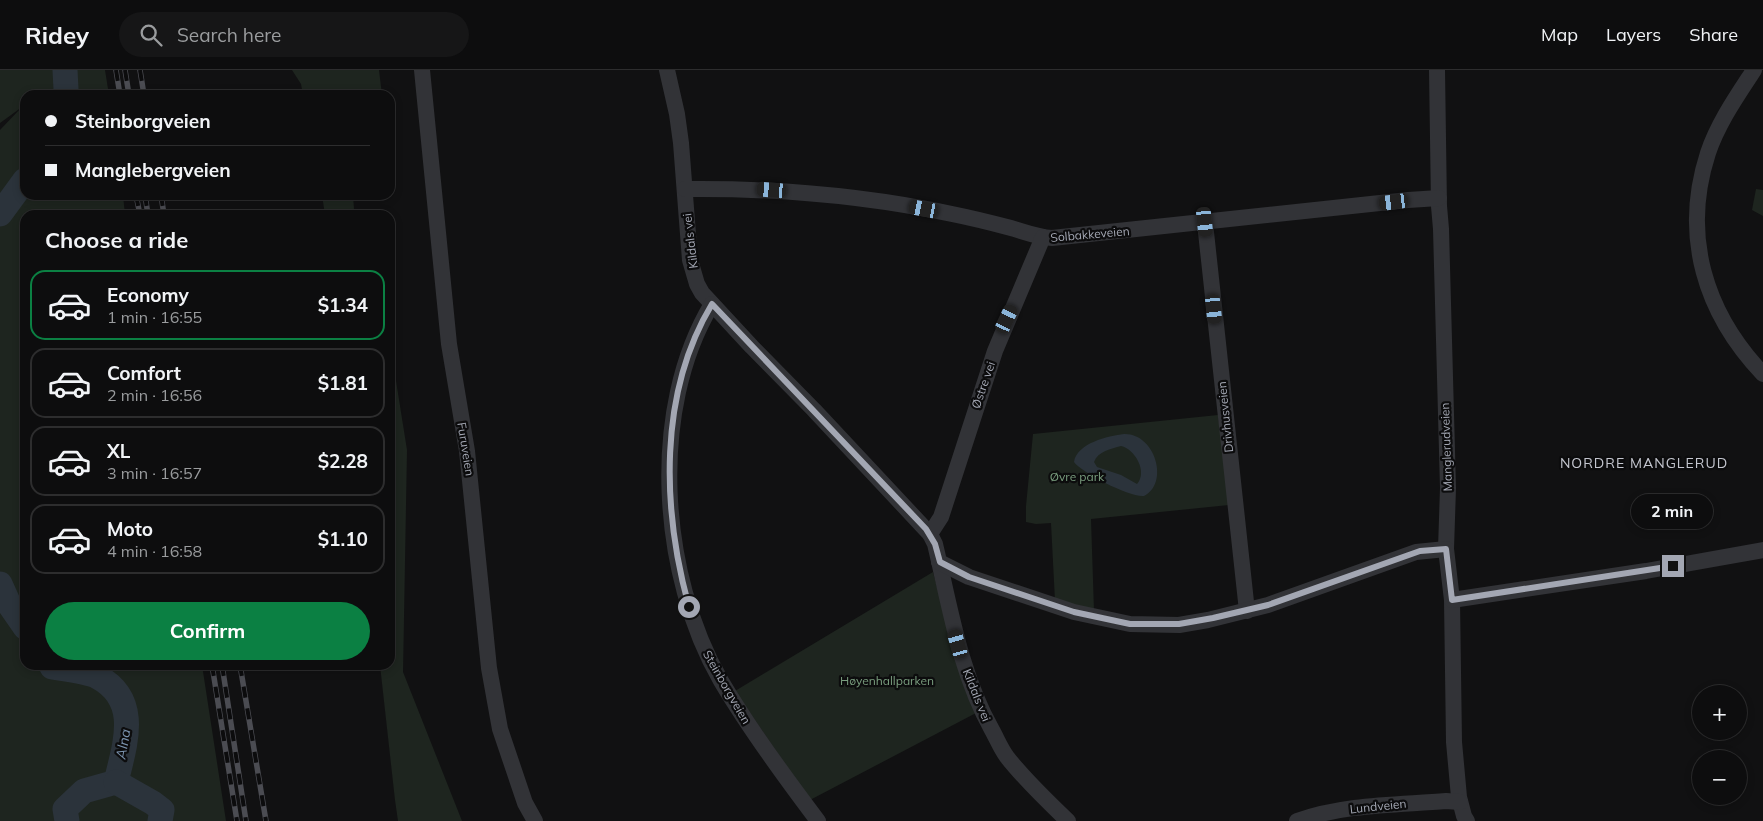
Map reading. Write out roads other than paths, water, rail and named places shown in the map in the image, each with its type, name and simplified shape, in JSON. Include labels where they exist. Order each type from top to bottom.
[{"type":"street","name":"Furuveien","points":[[422,70],[449,344],[468,460],[489,668],[502,736],[525,803],[535,821]]},
{"type":"street","name":"Kildals vei","points":[[667,70],[677,114],[690,260],[697,284],[712,304],[752,347],[829,425],[930,534],[940,562],[950,612],[961,652],[974,694],[987,722],[1008,758],[1033,787],[1068,821]]},
{"type":"street","name":"Manglerudveien","points":[[1437,70],[1447,469],[1448,527],[1446,549],[1452,600],[1454,742],[1457,783],[1460,802],[1467,821]]},
{"type":"street","points":[[1754,70],[1723,120],[1708,154],[1700,187],[1698,234],[1706,280],[1718,312],[1740,349],[1763,374]]},
{"type":"street","name":"Solbakkeveien","points":[[684,189],[747,188],[827,194],[953,214],[1043,237],[1092,234],[1439,198]]},
{"type":"street","name":"Drivhusveien","points":[[1205,222],[1246,611]]},
{"type":"street","name":"Østre vei","points":[[930,534],[941,518],[995,351],[1043,237]]},
{"type":"street","name":"Steinborgveien","points":[[712,304],[693,339],[678,388],[672,424],[670,470],[672,522],[682,581],[702,642],[721,681],[758,740],[818,821]]},
{"type":"street","points":[[940,562],[969,577],[1058,608],[1115,622],[1145,625],[1179,624],[1246,611],[1296,596],[1416,552],[1446,549]]},
{"type":"street","points":[[1452,600],[1646,571],[1763,550]]},
{"type":"street","name":"Lundveien","points":[[1297,821],[1361,806],[1446,801],[1460,802]]},
{"type":"waterway","name":"Alna","points":[[65,70],[66,90]]},
{"type":"waterway","name":"Alna","points":[[0,214],[20,187]]},
{"type":"waterway","name":"Alna","points":[[0,584],[9,604],[20,620]]},
{"type":"waterway","name":"Alna","points":[[67,821],[65,809],[84,791],[116,782],[126,738],[125,710],[120,698],[111,687],[94,675],[70,670]]},
{"type":"waterway","name":"Alna","points":[[116,782],[162,810],[160,821]]},
{"type":"railway","points":[[116,70],[119,90]]},
{"type":"railway","points":[[125,70],[128,90]]},
{"type":"railway","points":[[140,70],[143,90]]},
{"type":"railway","points":[[137,200],[139,210]]},
{"type":"railway","points":[[146,200],[147,210]]},
{"type":"railway","points":[[162,200],[163,210]]},
{"type":"railway","points":[[213,670],[237,821]]},
{"type":"railway","points":[[223,670],[246,821]]},
{"type":"railway","points":[[241,670],[266,821]]},
{"type":"district","name":"NORDRE MANGLERUD","points":[[1644,463]]},
{"type":"park label","name":"Øvre park","points":[[1077,476]]},
{"type":"park label","name":"Høyenhallparken","points":[[887,680]]}]
